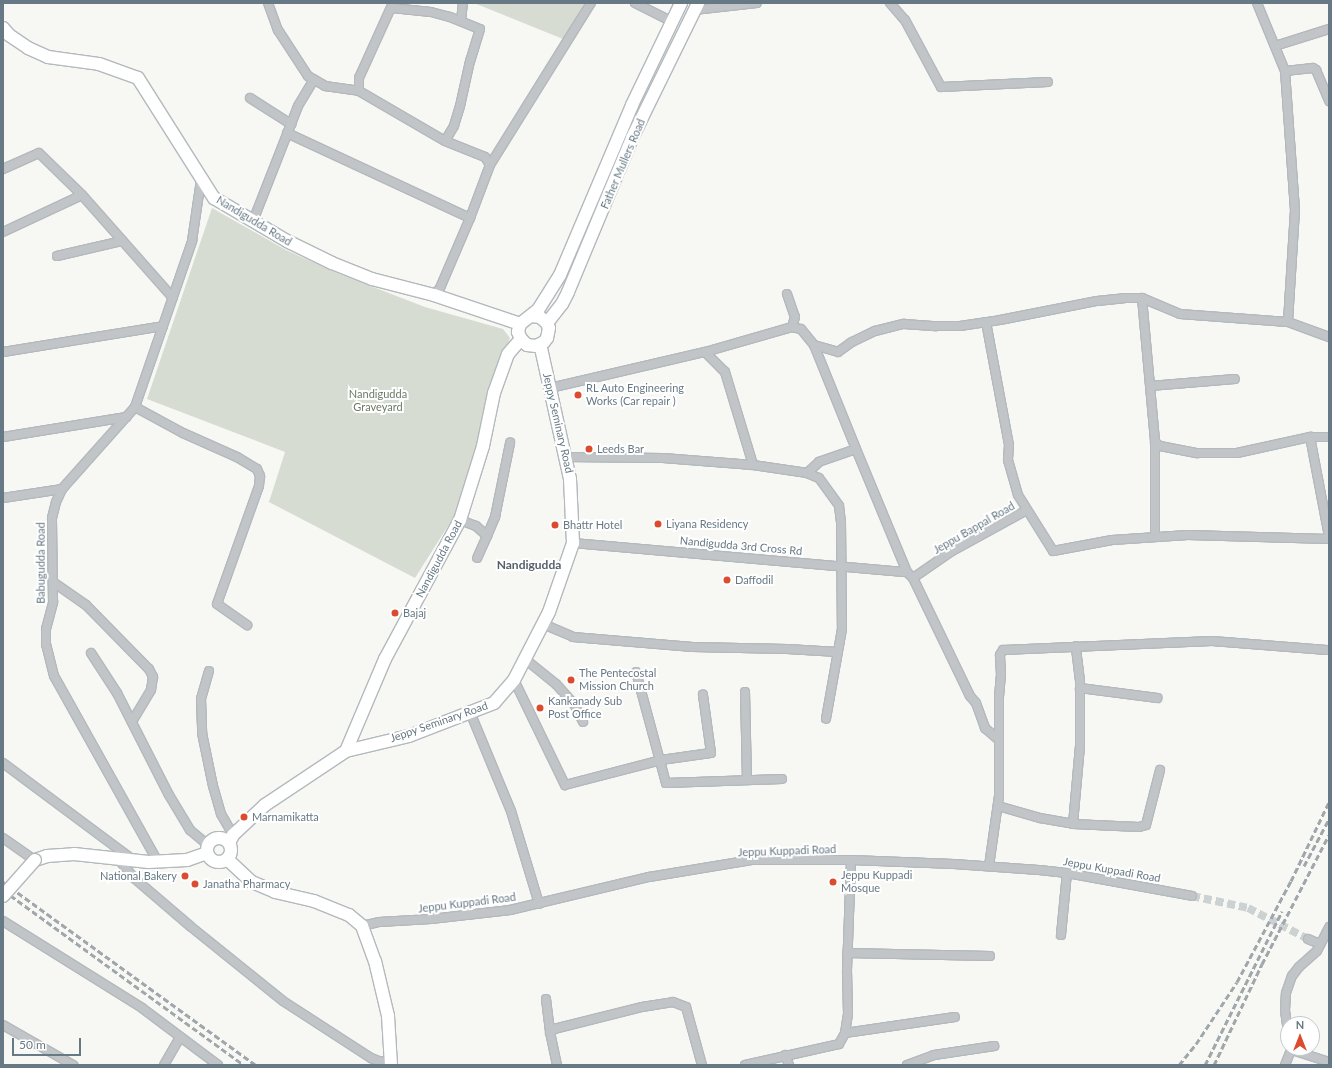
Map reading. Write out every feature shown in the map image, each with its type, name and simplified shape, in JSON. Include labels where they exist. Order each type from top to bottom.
[{"type":"main road","points":[[531,316],[540,317],[547,323],[549,333],[547,338],[540,344],[527,345],[521,339],[518,332],[520,324],[522,320],[531,316],[546,300],[560,276],[632,105],[681,3]]},
{"type":"main road","name":"Father Mullers Road","points":[[547,323],[562,304],[568,292],[632,138],[696,6]]},
{"type":"main road","name":"Nandigudda Road","points":[[3,28],[9,35],[28,48],[48,56],[99,64],[138,78],[201,180],[214,198],[287,241],[332,263],[372,279],[434,295],[520,324]]},
{"type":"main road","name":"Nandigudda Road","points":[[346,751],[385,658],[460,520],[483,446],[494,393],[508,354],[521,339]]},
{"type":"main road","name":"Jeppy Seminary Road","points":[[231,839],[265,805],[346,751],[409,736],[494,703],[514,680],[549,612],[573,543],[570,479],[540,344]]},
{"type":"main road","points":[[3,896],[35,860],[47,856],[74,854],[119,860],[158,862],[186,860],[208,849],[215,839],[231,839],[231,851],[227,859],[223,862],[214,861],[208,849]]},
{"type":"main road","points":[[227,859],[252,882],[275,892],[314,901],[349,915],[362,926],[374,961],[388,1016],[391,1064]]},
{"type":"street","points":[[268,3],[278,30],[305,71],[314,79],[325,86],[359,91],[445,141],[485,157],[490,165]]},
{"type":"street","points":[[461,21],[463,3]]},
{"type":"street","points":[[434,295],[440,288],[470,218],[490,165],[591,3]]},
{"type":"street","points":[[635,3],[673,22]]},
{"type":"street","points":[[696,6],[757,3]]},
{"type":"street","points":[[890,3],[905,20],[941,87],[1048,82]]},
{"type":"street","points":[[1257,3],[1284,71],[1295,210],[1288,322]]},
{"type":"street","points":[[359,91],[359,78],[393,5],[431,12],[461,21],[480,29],[470,60],[454,126],[445,141]]},
{"type":"street","points":[[1275,46],[1329,30]]},
{"type":"street","points":[[1284,71],[1313,68],[1316,70],[1329,101]]},
{"type":"street","points":[[253,221],[298,106],[314,79]]},
{"type":"street","points":[[250,98],[291,124]]},
{"type":"street","points":[[287,133],[470,218]]},
{"type":"street","points":[[3,168],[39,153],[82,195],[173,298]]},
{"type":"street","name":"Babugudda Road","points":[[158,862],[54,676],[46,644],[46,629],[53,602],[51,548],[52,518],[56,502],[62,489],[135,407],[192,241],[201,180]]},
{"type":"street","points":[[3,232],[82,195]]},
{"type":"street","points":[[58,256],[122,241]]},
{"type":"street","points":[[787,294],[795,317],[792,327]]},
{"type":"street","points":[[1142,298],[1155,442],[1155,537]]},
{"type":"street","points":[[814,345],[838,352],[852,342],[875,330],[904,324],[936,326],[986,322],[1097,301],[1142,298],[1180,314],[1288,322],[1329,337]]},
{"type":"street","points":[[986,322],[1009,444],[1008,460],[1018,495],[1053,551],[1112,540],[1188,534],[1329,538],[1310,437]]},
{"type":"street","points":[[3,352],[163,326]]},
{"type":"street","points":[[550,388],[705,352],[792,327],[801,328],[814,345],[907,572],[913,578],[970,696],[976,703],[985,728],[999,740]]},
{"type":"street","points":[[705,352],[725,372],[753,465]]},
{"type":"street","points":[[1150,386],[1235,379]]},
{"type":"street","points":[[135,407],[183,433],[237,457],[257,469],[260,476],[259,486],[217,604],[247,625]]},
{"type":"street","points":[[3,437],[126,417]]},
{"type":"street","points":[[1155,442],[1160,446],[1197,453],[1237,453],[1310,437],[1329,437]]},
{"type":"street","points":[[477,558],[495,517],[510,443]]},
{"type":"street","points":[[807,473],[819,462],[856,449]]},
{"type":"street","points":[[566,457],[663,458],[753,465],[807,473],[819,478],[839,506],[841,566],[842,629],[826,719]]},
{"type":"street","points":[[3,498],[62,489]]},
{"type":"street","name":"Jeppu Bappal Road","points":[[913,578],[952,551],[1027,510]]},
{"type":"street","points":[[460,520],[476,526],[487,536]]},
{"type":"street","name":"Nandigudda 3rd Cross Rd","points":[[573,543],[907,572]]},
{"type":"street","points":[[53,582],[86,605],[148,669],[153,677],[151,690],[132,722]]},
{"type":"street","points":[[543,624],[573,637],[693,647],[787,649],[838,652]]},
{"type":"street","points":[[989,866],[998,806],[1000,655],[1003,650],[1212,641],[1327,650]]},
{"type":"street","points":[[1072,824],[1080,746],[1080,688],[1076,646]]},
{"type":"street","points":[[91,653],[117,693],[169,795],[190,830],[208,849]]},
{"type":"street","points":[[525,659],[556,684],[574,704],[584,722]]},
{"type":"street","points":[[208,671],[202,699],[202,733],[213,786],[221,814],[231,839]]},
{"type":"street","points":[[636,672],[666,783],[782,779]]},
{"type":"street","points":[[514,680],[565,785],[660,760],[712,753],[703,695]]},
{"type":"street","points":[[1080,688],[1157,698]]},
{"type":"street","points":[[745,692],[747,780]]},
{"type":"street","points":[[470,712],[511,811],[539,904]]},
{"type":"street","points":[[3,763],[135,861]]},
{"type":"street","points":[[998,806],[1040,818],[1072,824],[1139,827],[1146,825],[1160,770]]},
{"type":"street","points":[[3,838],[35,860]]},
{"type":"street","points":[[119,860],[134,878],[156,897],[283,1001],[371,1058],[391,1064]]},
{"type":"street","name":"Jeppu Kuppadi Road","points":[[362,926],[379,922],[431,919],[510,910],[649,877],[752,860],[851,860],[989,866],[1067,873],[1192,896]]},
{"type":"street","points":[[749,1065],[785,1055],[839,1044],[845,1033],[848,1014],[851,860]]},
{"type":"street","points":[[1061,935],[1067,873]]},
{"type":"street","points":[[3,921],[142,1008],[218,1065]]},
{"type":"street","points":[[1286,1016],[1286,994],[1292,976],[1299,967],[1317,951],[1329,927]]},
{"type":"street","points":[[1308,939],[1320,944]]},
{"type":"street","points":[[848,953],[990,956]]},
{"type":"street","points":[[546,999],[550,1033],[557,1065]]},
{"type":"street","points":[[550,1033],[554,1029],[642,1007],[673,1002],[686,1007],[702,1065]]},
{"type":"street","points":[[845,1033],[955,1017]]},
{"type":"street","points":[[3,1025],[73,1065]]},
{"type":"street","points":[[164,1065],[180,1037]]},
{"type":"street","points":[[907,1065],[934,1055],[994,1046]]},
{"type":"street","points":[[785,1055],[789,1065]]},
{"type":"street","points":[[1312,1056],[1329,1062]]},
{"type":"green space","points":[[474,3],[584,3],[563,39]]},
{"type":"green space","name":"Nandigudda Graveyard","points":[[212,208],[286,250],[337,273],[425,307],[503,329],[510,338],[486,400],[479,441],[458,510],[415,578],[269,502],[285,452],[147,399]]},
{"type":"tunnel","points":[[1192,896],[1248,908],[1308,939]]},
{"type":"railway","points":[[1179,1065],[1196,1044],[1237,982],[1291,881],[1329,802]]},
{"type":"railway","points":[[1304,866],[1329,819]]},
{"type":"railway","points":[[1214,1065],[1262,964],[1329,835]]},
{"type":"railway","points":[[3,882],[256,1065]]},
{"type":"railway","points":[[3,890],[244,1065]]},
{"type":"railway","points":[[1205,1065],[1282,911]]},
{"type":"place","name":"RL Auto Engineering Works (Car repair )","points":[[578,395]]},
{"type":"place","name":"Leeds Bar","points":[[589,449]]},
{"type":"place","name":"Liyana Residency","points":[[658,524]]},
{"type":"place","name":"Bhattr Hotel","points":[[555,525]]},
{"type":"place","name":"Daffodil","points":[[727,580]]},
{"type":"place","name":"Bajaj","points":[[395,613]]},
{"type":"place","name":"The Pentecostal Mission Church","points":[[571,680]]},
{"type":"place","name":"Kankanady Sub Post Office","points":[[540,708]]},
{"type":"place","name":"Marnamikatta","points":[[244,817]]},
{"type":"place","name":"National Bakery","points":[[185,876]]},
{"type":"place","name":"Jeppu Kuppadi Mosque","points":[[833,882]]},
{"type":"place","name":"Janatha Pharmacy","points":[[195,884]]},
{"type":"district","name":"Nandigudda","points":[[529,565]]}]
